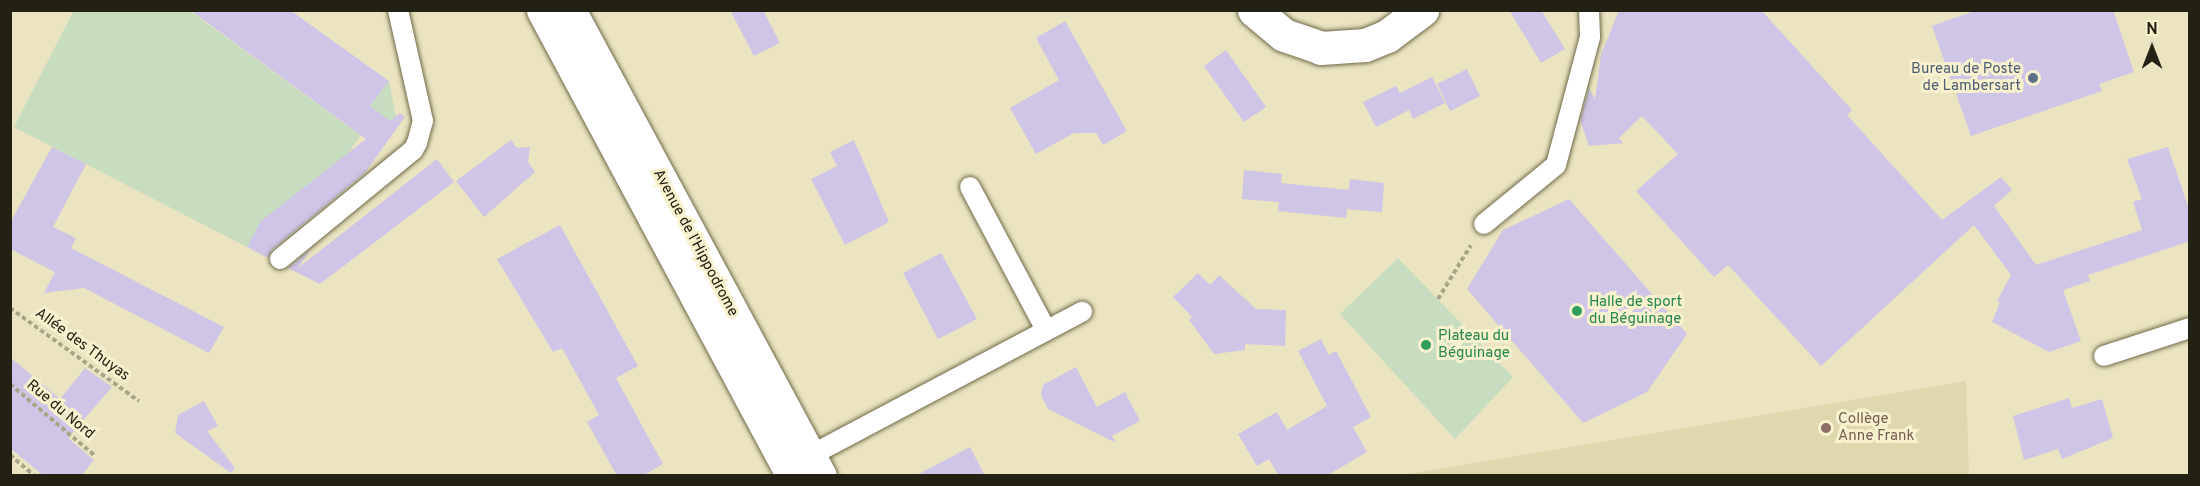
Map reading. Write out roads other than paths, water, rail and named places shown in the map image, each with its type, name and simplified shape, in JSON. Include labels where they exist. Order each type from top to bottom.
[{"type":"main road","name":"Avenue de l'Hippodrome","points":[[543,10],[803,469]]},
{"type":"main road","name":"Avenue de l'Hippodrome","points":[[569,10],[803,469]]},
{"type":"main road","points":[[1254,10],[1284,35],[1321,48],[1365,45],[1387,36],[1422,10]]},
{"type":"lane","points":[[280,259],[413,150],[417,143],[423,121],[398,10]]},
{"type":"lane","points":[[1484,224],[1556,165],[1590,37],[1589,10]]},
{"type":"lane","points":[[970,187],[1046,330]]},
{"type":"lane","points":[[803,469],[1046,330],[1082,312]]},
{"type":"lane","points":[[2104,356],[2190,328]]},
{"type":"place","name":"Bureau de Poste de Lambersart","points":[[2033,78]]},
{"type":"place","name":"Halle de sport du Béguinage","points":[[1577,311]]},
{"type":"place","name":"Plateau du Béguinage","points":[[1426,345]]},
{"type":"place","name":"Collège Anne Frank","points":[[1826,428]]}]
